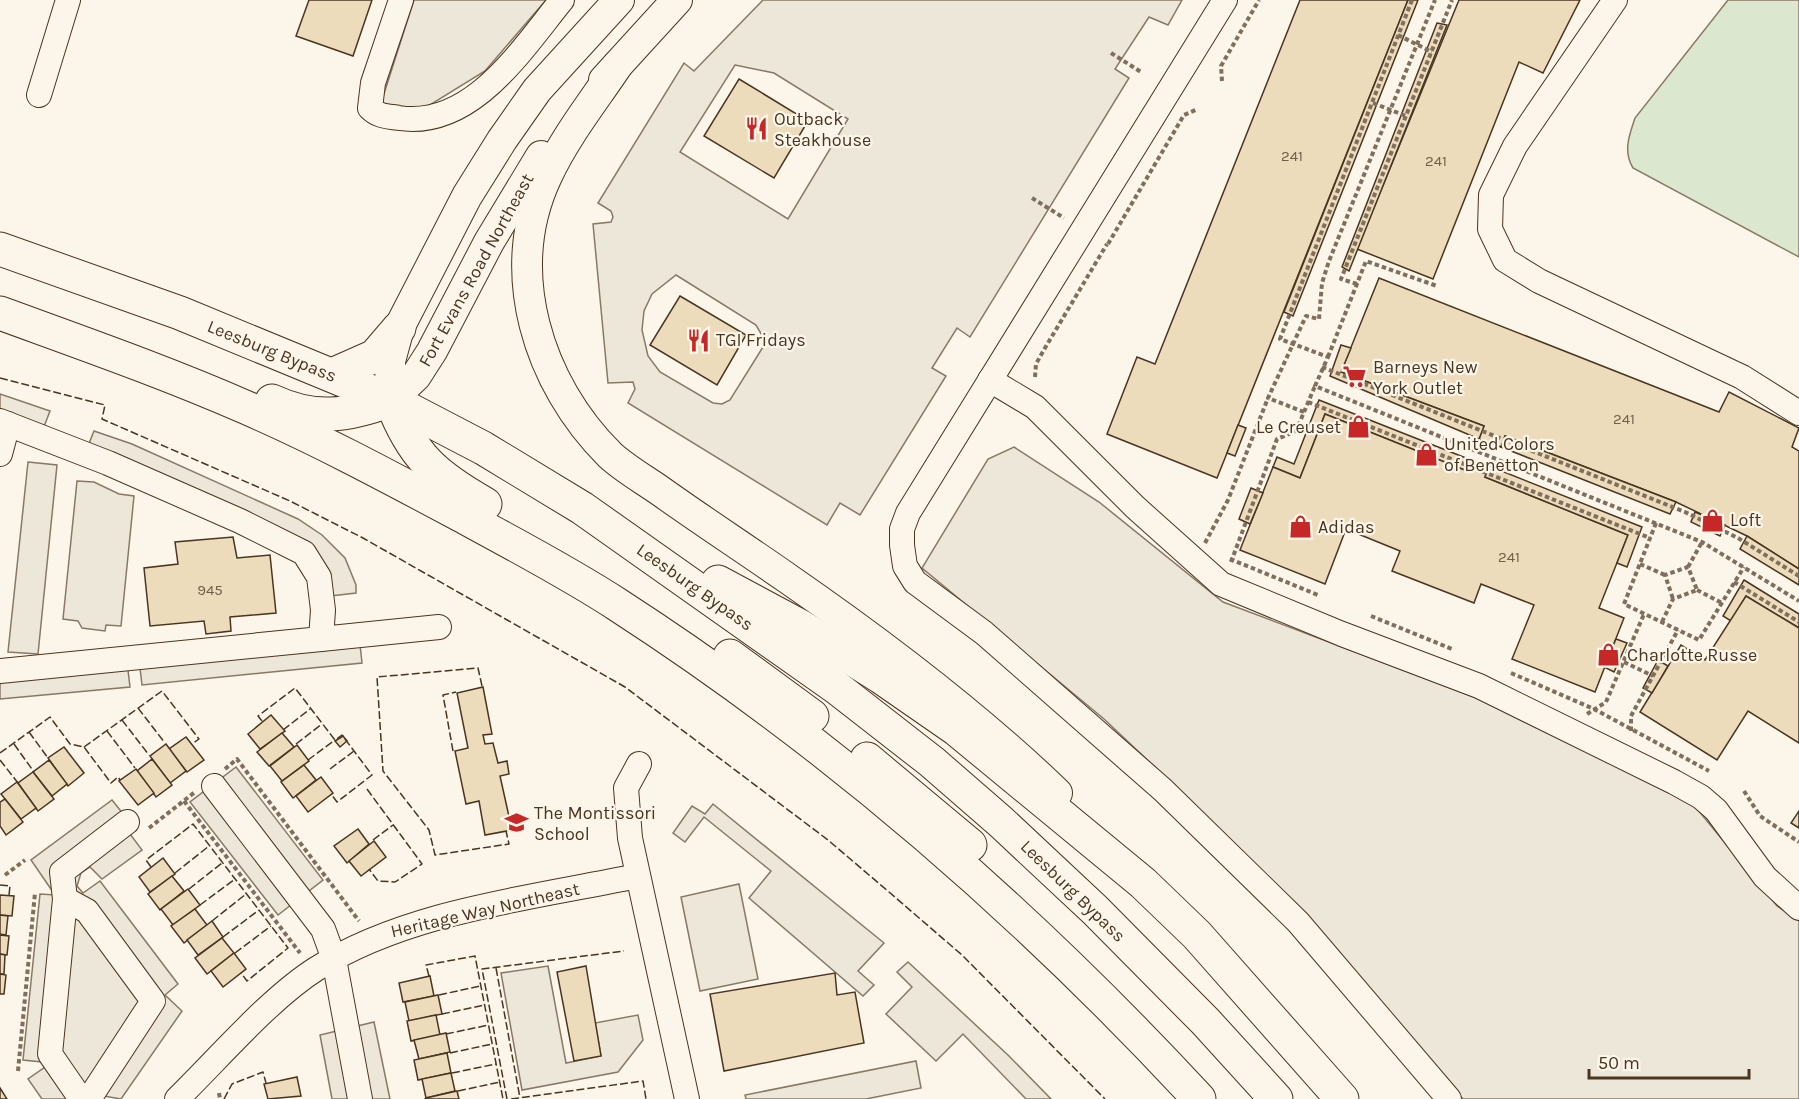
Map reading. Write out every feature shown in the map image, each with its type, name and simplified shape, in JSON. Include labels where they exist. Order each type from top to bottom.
[{"type":"highway","name":"Leesburg Bypass","points":[[0,249],[180,313],[391,400],[483,448],[582,508],[837,688],[932,762],[1001,822],[1095,910],[1205,1021],[1276,1099]]},
{"type":"highway","points":[[7,316],[101,338],[169,359],[243,387],[293,411],[318,415],[336,414],[363,410],[391,400],[415,453],[449,484],[538,532],[645,598],[770,684],[919,800],[1004,874],[1086,953],[1132,1002],[1206,1099]]},
{"type":"highway","points":[[7,316],[150,368],[247,408],[342,453],[527,551],[618,605],[798,734],[959,864],[1031,929],[1136,1032],[1199,1099]]},
{"type":"highway","points":[[332,375],[375,356],[399,327]]},
{"type":"highway","points":[[582,508],[800,626],[881,677],[956,729],[1143,883],[1205,944],[1342,1099]]},
{"type":"main road","name":"Fort Evans Road Northeast","points":[[391,400],[390,362],[399,327],[466,196],[501,140],[537,90],[619,0]]},
{"type":"main road","name":"Fort Evans Road Northeast","points":[[391,400],[416,376],[432,351],[499,224],[543,153],[677,0]]},
{"type":"main road","points":[[617,66],[558,154],[546,177],[532,222],[527,257],[528,290],[535,328],[545,360],[563,397],[611,456],[788,579],[963,709],[1055,791],[1143,883]]},
{"type":"street","points":[[39,95],[68,0]]},
{"type":"street","points":[[401,0],[373,83],[370,108],[377,115],[411,120],[435,117],[473,99],[514,58],[562,0]]},
{"type":"street","points":[[1207,26],[1216,0]]},
{"type":"street","points":[[1225,0],[908,513],[902,529],[905,566],[915,582],[984,633],[1163,790],[1298,922],[1449,1099]]},
{"type":"street","points":[[1615,0],[1515,146],[1491,195],[1490,229],[1506,260],[1539,281],[1742,377],[1799,413]]},
{"type":"street","points":[[990,380],[1035,407],[1135,507],[1198,545],[1224,585],[1342,634],[1479,686],[1683,787],[1716,810],[1765,877],[1799,908]]},
{"type":"street","points":[[0,454],[4,422],[120,468],[240,521],[304,553],[320,577],[323,610],[321,639]]},
{"type":"street","points":[[0,671],[438,627]]},
{"type":"street","points":[[639,764],[626,789],[637,876],[687,1099]]},
{"type":"street","points":[[214,786],[323,929],[334,959],[360,1099]]},
{"type":"street","points":[[81,1099],[50,1054],[65,899],[62,872],[127,822]]},
{"type":"street","name":"Heritage Way Northeast","points":[[177,1099],[286,993],[334,959],[379,936],[440,917],[637,876]]},
{"type":"street","points":[[65,899],[87,911],[153,1001],[89,1099]]},
{"type":"path","points":[[1222,81],[1221,66],[1259,0]]},
{"type":"path","points":[[1328,357],[1280,339],[1412,0]]},
{"type":"path","points":[[1214,549],[1198,545],[1228,500],[1268,398],[1306,316],[1319,319],[1322,283],[1329,261],[1435,0]]},
{"type":"path","points":[[1357,284],[1341,279],[1452,0]]},
{"type":"path","points":[[1398,35],[1432,52]]},
{"type":"path","points":[[1111,53],[1141,72]]},
{"type":"path","points":[[1372,103],[1406,116]]},
{"type":"path","points":[[1035,377],[1036,364],[1045,348],[1184,115],[1198,109]]},
{"type":"path","points":[[1032,198],[1064,218]]},
{"type":"path","points":[[1103,239],[1108,244]]},
{"type":"path","points":[[1224,585],[1231,560],[1277,439],[1296,431],[1366,261],[1437,286]]},
{"type":"path","points":[[1322,367],[1685,512],[1738,538],[1799,576]]},
{"type":"path","points":[[1315,386],[1702,542],[1799,601]]},
{"type":"path","points":[[1268,398],[1304,412]]},
{"type":"path","points":[[1308,402],[1650,538]]},
{"type":"path","points":[[1656,523],[1624,604],[1699,640],[1744,567]]},
{"type":"path","points":[[1640,564],[1665,575],[1688,567],[1702,542]]},
{"type":"path","points":[[1223,555],[1318,595]]},
{"type":"path","points":[[1688,567],[1697,590],[1722,603]]},
{"type":"path","points":[[1665,575],[1673,599]]},
{"type":"path","points":[[1734,582],[1799,622]]},
{"type":"path","points":[[1662,622],[1673,599],[1697,590]]},
{"type":"path","points":[[1587,714],[1606,702],[1644,614]]},
{"type":"path","points":[[1371,616],[1456,651]]},
{"type":"path","points":[[1632,736],[1631,716],[1678,630]]},
{"type":"path","points":[[1623,662],[1653,676]]},
{"type":"path","points":[[1511,674],[1594,709],[1709,771]]},
{"type":"path","points":[[1744,791],[1760,816],[1799,842]]},
{"type":"path","points":[[184,801],[300,954],[293,959]]},
{"type":"path","points":[[5,875],[25,860]]},
{"type":"path","points":[[18,1071],[35,893]]},
{"type":"path","points":[[219,1092],[220,1099]]},
{"type":"green space","points":[[1728,0],[1799,0],[1799,257],[1633,168],[1628,156],[1629,137],[1635,118]]},
{"type":"shaded area","points":[[414,0],[546,0],[485,71],[417,113],[381,103]]},
{"type":"shaded area","points":[[763,0],[1182,0],[1168,25],[1149,17],[1115,69],[1129,78],[970,337],[957,328],[932,368],[946,376],[860,515],[840,503],[827,525],[628,403],[635,389],[633,382],[608,383],[593,224],[611,222],[613,217],[611,211],[598,203],[684,63],[694,71]],"holes":[[[735,65],[774,73],[848,119],[788,219],[680,152]],[[676,275],[756,325],[763,337],[763,347],[730,400],[722,404],[713,403],[660,372],[648,356],[642,330],[644,311],[652,294]]]},
{"type":"shaded area","points":[[0,394],[50,411],[40,437],[0,421]]},
{"type":"shaded area","points":[[94,431],[132,444],[298,519],[322,535],[345,558],[356,585],[356,593],[322,597],[304,553],[88,446]]},
{"type":"shaded area","points":[[1014,447],[1099,502],[1223,602],[1487,702],[1693,804],[1777,906],[1799,920],[1799,1099],[1463,1099],[1326,939],[1193,803],[1104,719],[922,568],[988,459]]},
{"type":"shaded area","points":[[28,462],[57,465],[38,654],[8,652]]},
{"type":"shaded area","points":[[77,481],[94,482],[119,494],[134,496],[121,626],[106,625],[105,631],[82,628],[78,621],[63,619]]},
{"type":"shaded area","points":[[359,635],[362,663],[142,685],[140,668],[128,670],[130,687],[0,699],[0,671]]},
{"type":"shaded area","points":[[236,767],[323,880],[278,915],[190,802]]},
{"type":"shaded area","points":[[112,800],[136,830],[130,834],[142,850],[102,879],[90,867],[81,873],[77,886],[83,893],[100,881],[178,984],[165,995],[182,1011],[121,1099],[104,1096],[99,1099],[42,1099],[28,1079],[45,1067],[42,1062],[23,1060],[40,894],[55,895],[31,860]]},
{"type":"shaded area","points":[[713,804],[884,943],[858,971],[874,985],[863,996],[749,898],[771,871],[704,817],[685,842],[673,833],[692,806],[705,814]]},
{"type":"shaded area","points":[[739,884],[758,979],[700,991],[681,897]]},
{"type":"shaded area","points":[[908,962],[1009,1056],[1051,1099],[1026,1099],[963,1034],[936,1061],[886,1014],[912,987],[897,972]]},
{"type":"shaded area","points":[[548,966],[566,1063],[601,1056],[595,1023],[638,1015],[643,1040],[618,1072],[522,1090],[501,973]]},
{"type":"shaded area","points":[[374,1022],[390,1099],[332,1099],[320,1035]]},
{"type":"shaded area","points":[[916,1061],[921,1088],[866,1099],[746,1099],[745,1095]]},
{"type":"building","points":[[309,0],[372,0],[353,56],[296,36]]},
{"type":"building","points":[[1300,0],[1408,0],[1217,478],[1107,434],[1137,357],[1155,364]]},
{"type":"building","points":[[1408,0],[1418,0],[1293,316],[1284,312]]},
{"type":"building","points":[[1459,0],[1580,0],[1543,73],[1519,62],[1433,279],[1357,249]]},
{"type":"building","points":[[1437,23],[1447,25],[1349,271],[1342,267]]},
{"type":"building","name":"Outback Steakhouse","points":[[739,79],[808,121],[774,178],[704,136]]},
{"type":"building","points":[[1379,278],[1719,412],[1729,392],[1799,428],[1792,447],[1799,451],[1799,569],[1747,536],[1676,502],[1505,436],[1501,447],[1479,439],[1484,426],[1341,372]]},
{"type":"building","name":"TGI Fridays","points":[[680,296],[746,335],[717,385],[650,345]]},
{"type":"building","points":[[1341,345],[1351,348],[1341,372],[1484,426],[1479,439],[1330,376]]},
{"type":"building","points":[[1319,400],[1471,460],[1467,471],[1325,414],[1300,478],[1273,467],[1277,457],[1294,464]]},
{"type":"building","points":[[1325,414],[1467,471],[1471,460],[1489,466],[1485,477],[1628,535],[1599,608],[1624,618],[1595,692],[1512,659],[1534,605],[1481,584],[1474,603],[1392,571],[1400,551],[1346,529],[1325,584],[1240,550],[1273,467],[1300,478]]},
{"type":"building","points":[[1238,425],[1246,428],[1235,456],[1227,453]]},
{"type":"building","points":[[1505,436],[1676,502],[1670,514],[1501,447]]},
{"type":"building","points":[[1489,466],[1642,527],[1627,567],[1617,563],[1628,535],[1485,477]]},
{"type":"building","points":[[1251,488],[1263,493],[1250,524],[1239,519]]},
{"type":"building","points":[[1695,512],[1725,525],[1720,536],[1691,522]]},
{"type":"building","points":[[1747,536],[1799,569],[1799,585],[1740,549]]},
{"type":"building","points":[[233,537],[237,558],[270,555],[276,613],[230,617],[231,631],[206,634],[204,621],[150,626],[144,568],[178,564],[175,542]]},
{"type":"building","points":[[1744,580],[1799,614],[1799,628],[1746,596],[1731,621],[1723,616]]},
{"type":"building","points":[[1746,596],[1799,628],[1799,743],[1748,711],[1717,760],[1640,712],[1681,645],[1705,660]]},
{"type":"building","points":[[1616,639],[1627,643],[1614,672],[1604,667]]},
{"type":"building","points":[[1658,660],[1668,666],[1652,693],[1643,688]]},
{"type":"building","points":[[483,687],[492,734],[483,735],[485,744],[493,743],[498,763],[507,761],[509,774],[500,776],[512,830],[485,835],[479,801],[466,804],[455,751],[468,748],[457,693]]},
{"type":"building","points":[[271,715],[285,731],[260,749],[248,734]]},
{"type":"building","points":[[282,733],[294,747],[269,766],[257,752]]},
{"type":"building","points":[[343,736],[347,741],[340,747],[335,741]]},
{"type":"building","points":[[186,737],[204,760],[187,772],[169,749]]},
{"type":"building","points":[[166,744],[186,771],[170,783],[150,756]]},
{"type":"building","points":[[297,745],[309,761],[282,781],[270,766]]},
{"type":"building","points":[[64,747],[84,773],[68,786],[48,758]]},
{"type":"building","points":[[152,759],[172,785],[156,797],[137,771]]},
{"type":"building","points":[[49,760],[67,784],[52,796],[33,772]]},
{"type":"building","points":[[304,765],[316,780],[293,798],[281,782]]},
{"type":"building","points":[[136,769],[154,793],[138,805],[119,781]]},
{"type":"building","points":[[33,772],[54,799],[38,811],[18,783]]},
{"type":"building","points":[[321,777],[333,793],[308,812],[296,796]]},
{"type":"building","points":[[17,782],[36,808],[21,819],[1,794]]},
{"type":"building","points":[[5,799],[23,822],[6,835],[0,826],[0,802]]},
{"type":"building","points":[[1799,811],[1799,828],[1791,823]]},
{"type":"building","points":[[358,829],[369,844],[347,863],[334,846]]},
{"type":"building","points":[[374,841],[386,857],[361,876],[349,861]]},
{"type":"building","points":[[163,858],[175,874],[150,892],[139,877]]},
{"type":"building","points":[[172,876],[184,891],[160,910],[148,894]]},
{"type":"building","points":[[188,889],[200,905],[173,925],[161,909]]},
{"type":"building","points":[[0,895],[14,896],[12,916],[0,915]]},
{"type":"building","points":[[195,909],[207,925],[184,943],[171,926]]},
{"type":"building","points":[[0,915],[8,916],[6,935],[0,934]]},
{"type":"building","points":[[212,921],[223,937],[198,955],[187,940]]},
{"type":"building","points":[[0,935],[9,936],[7,955],[0,954]]},
{"type":"building","points":[[222,938],[234,953],[207,974],[195,958]]},
{"type":"building","points":[[234,953],[246,969],[223,987],[211,971]]},
{"type":"building","points":[[0,954],[5,955],[4,974],[0,974]]},
{"type":"building","points":[[586,966],[601,1056],[574,1061],[557,972]]},
{"type":"building","points":[[835,973],[837,995],[855,992],[864,1043],[724,1071],[710,994]]},
{"type":"building","points":[[0,974],[6,975],[4,994],[0,994]]},
{"type":"building","points":[[430,976],[434,996],[403,1002],[399,983]]},
{"type":"building","points":[[438,995],[442,1014],[409,1021],[405,1002]]},
{"type":"building","points":[[436,1015],[440,1035],[411,1041],[407,1021]]},
{"type":"building","points":[[446,1033],[450,1052],[419,1059],[414,1040]]},
{"type":"building","points":[[447,1053],[451,1073],[418,1080],[414,1060]]},
{"type":"building","points":[[451,1073],[455,1091],[426,1098],[422,1079]]},
{"type":"building","points":[[297,1077],[301,1096],[268,1099],[264,1084]]},
{"type":"building","points":[[0,1088],[7,1099],[0,1099]]},
{"type":"building","points":[[457,1091],[459,1099],[425,1099],[426,1098]]},
{"type":"fence","points":[[0,378],[105,405],[102,419],[290,501],[363,538],[625,687],[828,840],[889,892],[962,955],[1105,1099]]},
{"type":"fence","points":[[482,686],[478,668],[377,677],[383,771],[429,830],[435,855],[509,844],[506,831]]},
{"type":"fence","points":[[262,721],[258,716],[295,688],[335,740],[342,735],[372,775],[337,802],[331,794]]},
{"type":"fence","points":[[84,747],[162,691],[199,739],[192,744]]},
{"type":"fence","points":[[453,751],[443,695],[456,692]]},
{"type":"fence","points":[[138,708],[165,743]]},
{"type":"fence","points":[[283,730],[310,709]]},
{"type":"fence","points":[[0,753],[50,717],[70,744],[84,747],[111,783],[118,777],[120,780]]},
{"type":"fence","points":[[122,720],[149,755]]},
{"type":"fence","points":[[296,744],[322,724]]},
{"type":"fence","points":[[107,731],[135,768]]},
{"type":"fence","points":[[29,732],[48,758]]},
{"type":"fence","points":[[308,760],[335,740]]},
{"type":"fence","points":[[14,744],[34,772]]},
{"type":"fence","points":[[330,769],[354,751]]},
{"type":"fence","points":[[0,760],[18,783]]},
{"type":"fence","points":[[367,789],[422,864],[395,882],[378,881],[369,869]]},
{"type":"fence","points":[[151,867],[146,860],[193,824],[288,948],[247,981],[241,973]]},
{"type":"fence","points":[[373,840],[393,825]]},
{"type":"fence","points":[[175,873],[209,846]]},
{"type":"fence","points":[[189,889],[222,863]]},
{"type":"fence","points":[[200,905],[235,879]]},
{"type":"fence","points":[[0,885],[10,886],[9,895]]},
{"type":"fence","points":[[212,921],[246,894]]},
{"type":"fence","points":[[223,937],[259,910]]},
{"type":"fence","points":[[235,953],[271,926]]},
{"type":"fence","points":[[507,1099],[482,969],[624,951]]},
{"type":"fence","points":[[429,976],[426,965],[475,956],[503,1099]]},
{"type":"fence","points":[[496,968],[520,1098]]},
{"type":"fence","points":[[439,995],[480,986]]},
{"type":"fence","points":[[442,1014],[485,1005]]},
{"type":"fence","points":[[446,1034],[489,1025]]},
{"type":"fence","points":[[450,1053],[492,1044]]},
{"type":"fence","points":[[452,1073],[496,1064]]},
{"type":"fence","points":[[224,1099],[232,1084],[263,1072],[266,1083]]},
{"type":"fence","points":[[511,1099],[643,1081],[646,1099]]},
{"type":"fence","points":[[458,1091],[500,1082]]},
{"type":"place","name":"Outback Steakhouse","points":[[756,129]]},
{"type":"place","name":"TGI Fridays","points":[[698,340]]},
{"type":"place","name":"Barneys New York Outlet","points":[[1355,377]]},
{"type":"place","name":"Le Creuset","points":[[1359,427]]},
{"type":"place","name":"United Colors of Benetton","points":[[1426,454]]},
{"type":"place","name":"Loft","points":[[1712,520]]},
{"type":"place","name":"Adidas","points":[[1300,527]]},
{"type":"place","name":"Charlotte Russe","points":[[1609,655]]},
{"type":"place","name":"The Montissori School","points":[[516,823]]}]
